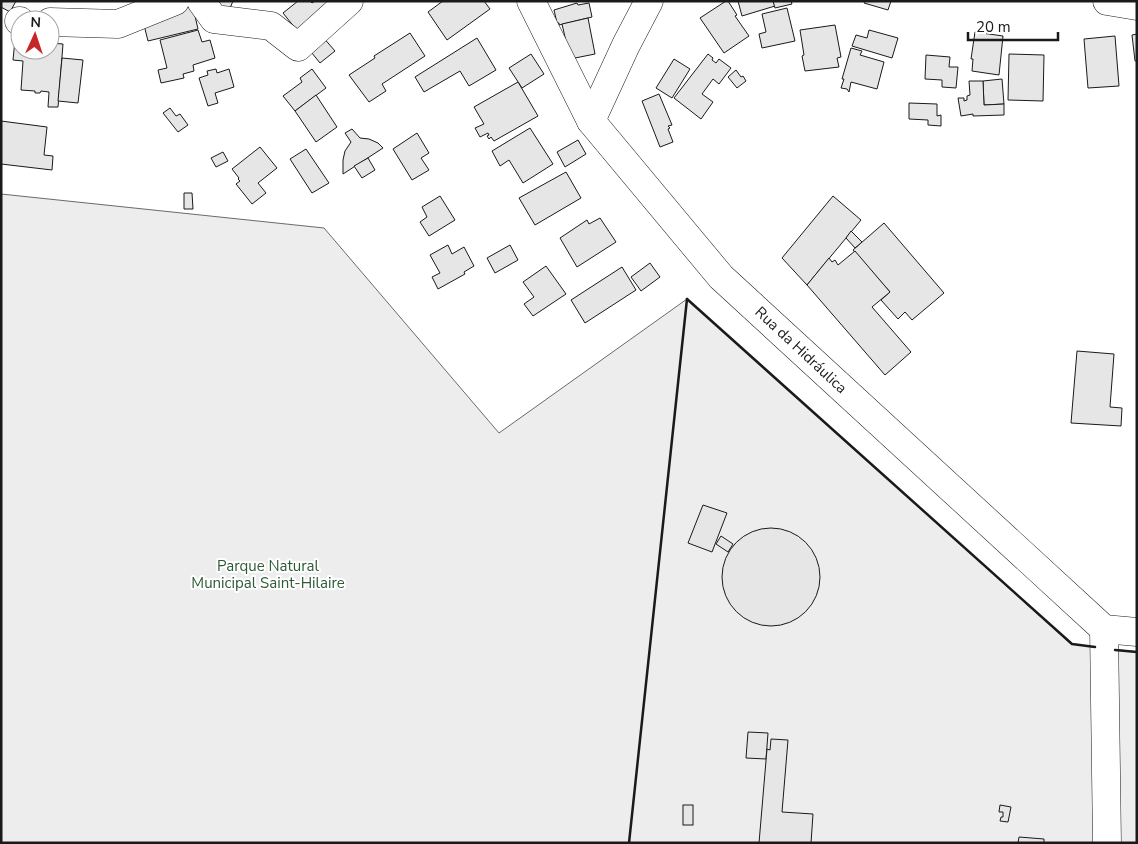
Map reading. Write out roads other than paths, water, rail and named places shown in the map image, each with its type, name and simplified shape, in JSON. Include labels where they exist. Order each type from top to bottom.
[{"type":"street","points":[[60,22],[118,24],[175,1]]},
{"type":"street","points":[[201,1],[214,19],[271,26],[298,47],[349,1]]},
{"type":"street","name":"Rua da Hidráulica","points":[[531,1],[590,121],[722,277],[1104,630]]},
{"type":"street","points":[[590,121],[649,1]]},
{"type":"street","points":[[1107,1],[1137,6]]},
{"type":"street","points":[[1107,843],[1104,630],[1137,632]]},
{"type":"park label","name":"Parque Natural Municipal Saint-Hilaire","points":[[268,574]]}]
